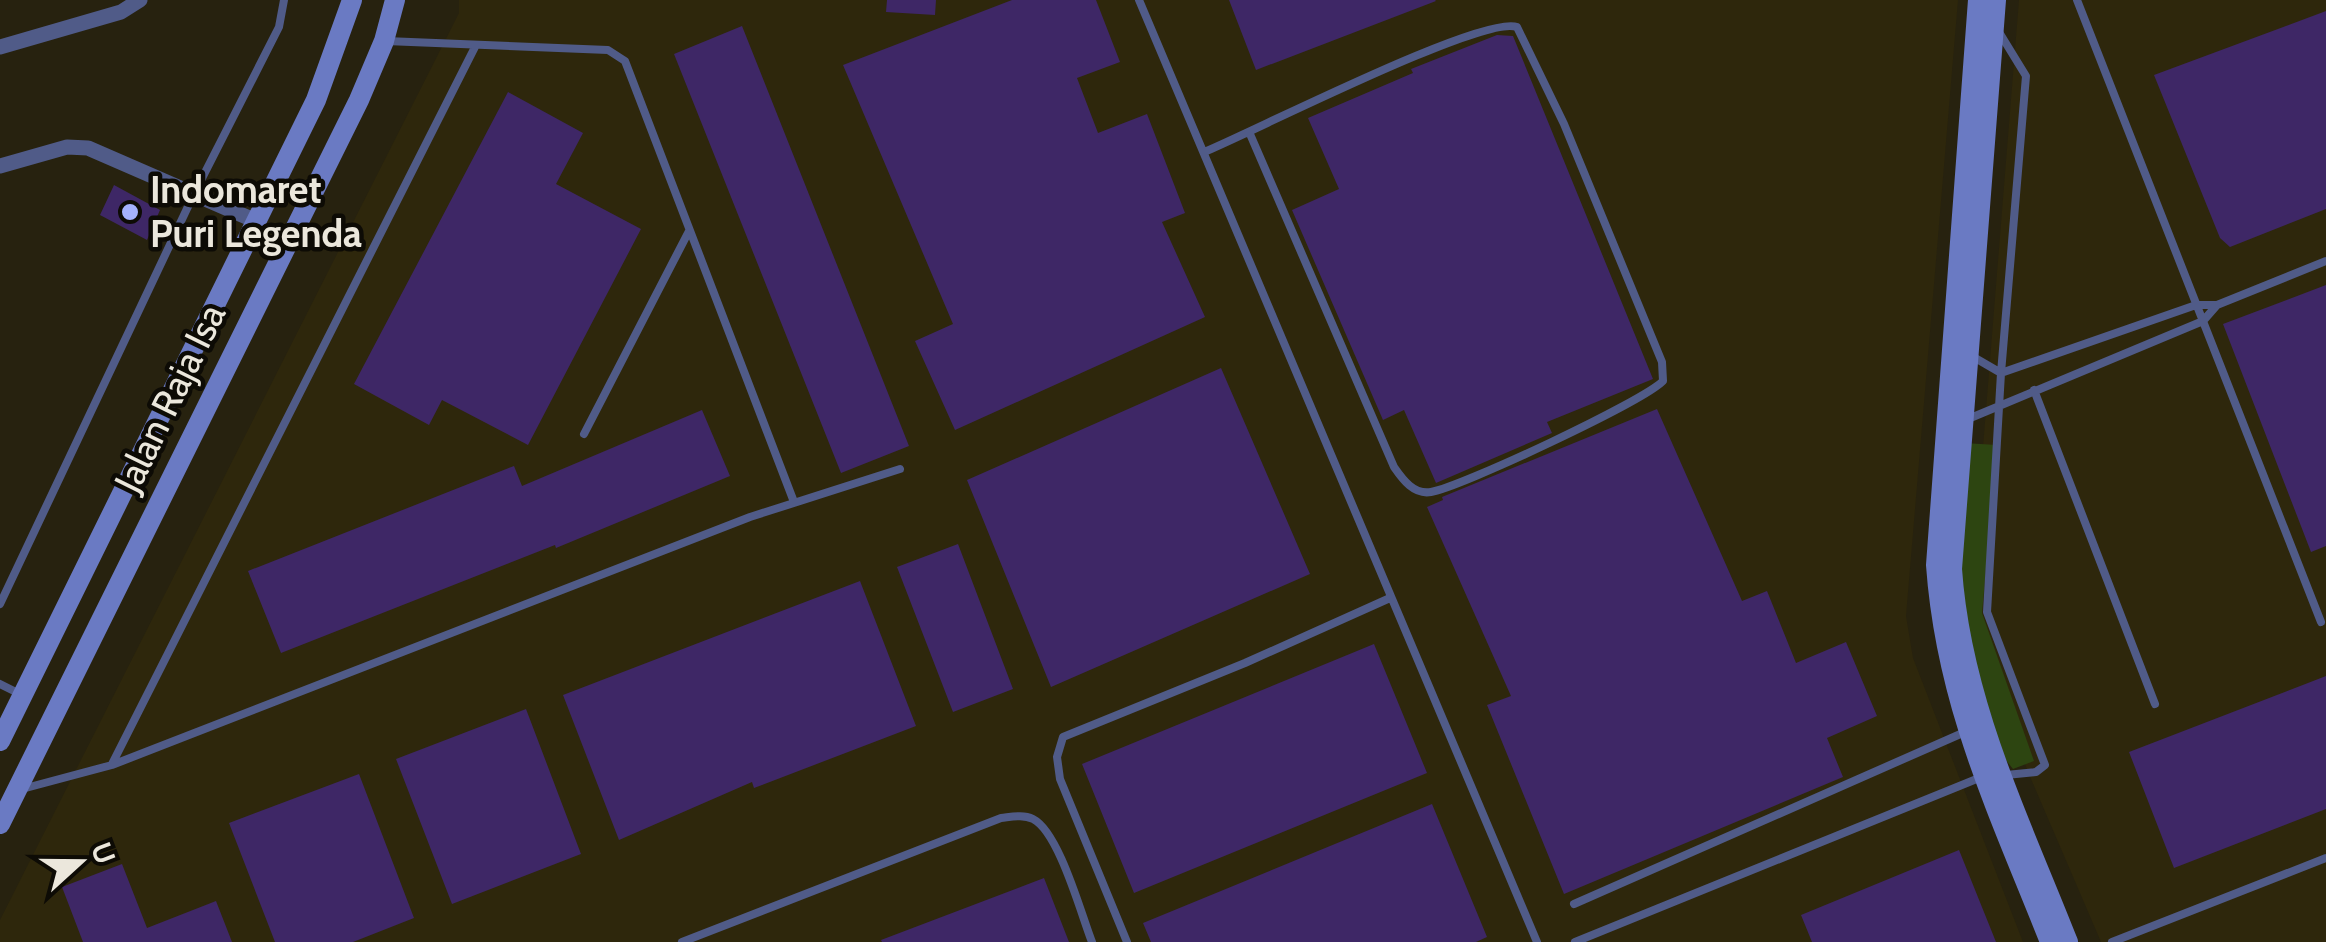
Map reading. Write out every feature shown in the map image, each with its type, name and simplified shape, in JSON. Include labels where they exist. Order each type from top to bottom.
[{"type":"main road","name":"Jalan Raja Isa","points":[[0,741],[316,100],[352,0]]},
{"type":"main road","name":"Jalan Raja Isa","points":[[0,824],[384,40],[394,0]]},
{"type":"main road","points":[[1978,0],[1956,422],[1952,569],[1956,628],[1993,776],[2050,942]]},
{"type":"main road","points":[[1961,350],[1996,0]]},
{"type":"main road","points":[[1956,422],[1936,564],[1941,628],[1966,732],[1993,776],[2068,942]]},
{"type":"street","points":[[0,48],[121,12],[140,0]]},
{"type":"street","points":[[0,166],[67,147],[88,148],[256,220]]},
{"type":"lane","points":[[0,604],[193,196],[279,27],[284,0]]},
{"type":"lane","points":[[1139,0],[1537,942]]},
{"type":"lane","points":[[2077,0],[2321,622]]},
{"type":"lane","points":[[1204,152],[1454,38],[1503,24],[1517,27],[1564,124],[1656,348],[1663,381],[1634,401],[1514,458],[1432,492],[1412,487],[1394,468],[1250,134]]},
{"type":"lane","points":[[1575,942],[1993,776],[2036,772],[2045,764],[1987,612],[2001,372],[2026,76],[1994,24]]},
{"type":"lane","points":[[384,40],[608,50],[620,56],[794,502]]},
{"type":"lane","points":[[112,765],[476,45]]},
{"type":"lane","points":[[584,434],[689,230]]},
{"type":"lane","points":[[1961,350],[2001,372],[2196,305],[2217,305],[2326,261]]},
{"type":"lane","points":[[1956,422],[2203,321],[2217,305]]},
{"type":"lane","points":[[2034,390],[2155,704]]},
{"type":"lane","points":[[16,791],[112,765],[794,502],[900,470]]},
{"type":"lane","points":[[1127,942],[1060,779],[1056,757],[1063,736],[1245,663],[1390,598]]},
{"type":"lane","points":[[0,684],[22,695]]},
{"type":"lane","points":[[1574,904],[1966,732]]},
{"type":"lane","points":[[682,942],[1001,818],[1018,816],[1032,818],[1052,839],[1092,942]]},
{"type":"lane","points":[[2112,942],[2326,858]]},
{"type":"shaded area","points":[[459,0],[1958,0],[1906,616],[1913,658],[2023,942],[0,942],[0,920],[459,13]]},
{"type":"shaded area","points":[[2019,0],[2326,0],[2326,942],[2101,942],[2028,772],[1976,634],[1973,571]]},
{"type":"green space","points":[[1964,443],[1997,445],[1982,613],[2034,761],[2013,769],[1990,735],[1975,697],[1966,656],[1960,569]]},
{"type":"building","points":[[887,0],[936,0],[935,15],[886,12]]},
{"type":"building","points":[[1012,0],[1096,0],[1120,62],[1077,78],[1098,133],[1147,114],[1185,213],[1162,222],[1205,317],[955,430],[915,341],[953,324],[843,65]]},
{"type":"building","points":[[1229,0],[1435,0],[1436,1],[1256,70]]},
{"type":"building","points":[[2326,11],[2326,209],[2230,247],[2220,238],[2154,75]]},
{"type":"building","points":[[742,26],[909,446],[841,473],[674,54]]},
{"type":"building","points":[[1497,35],[1513,36],[1653,379],[1547,422],[1552,433],[1436,483],[1404,410],[1383,420],[1292,210],[1339,189],[1308,118],[1413,73],[1411,69]]},
{"type":"building","points":[[508,92],[583,133],[556,184],[641,229],[528,445],[442,400],[429,425],[354,384]]},
{"type":"building","name":"Indomaret Puri Legenda","points":[[114,185],[160,210],[147,240],[100,215]]},
{"type":"building","points":[[2326,285],[2326,546],[2311,552],[2223,324]]},
{"type":"building","points":[[1221,368],[1310,574],[1051,687],[967,480]]},
{"type":"building","points":[[1657,409],[1742,601],[1767,591],[1796,663],[1846,642],[1877,716],[1827,738],[1843,777],[1564,894],[1487,705],[1511,696],[1427,507],[1443,500],[1442,497]]},
{"type":"building","points":[[702,410],[730,476],[556,548],[555,545],[281,653],[248,571],[514,466],[522,486]]},
{"type":"building","points":[[958,544],[1013,689],[953,712],[897,567]]},
{"type":"building","points":[[860,581],[916,726],[754,788],[752,782],[619,840],[563,695]]},
{"type":"building","points":[[1374,644],[1427,773],[1134,893],[1082,764]]},
{"type":"building","points":[[2326,676],[2326,809],[2174,868],[2129,752]]},
{"type":"building","points":[[526,709],[581,854],[452,904],[396,759]]},
{"type":"building","points":[[359,774],[414,918],[353,942],[275,942],[229,823]]},
{"type":"building","points":[[1432,804],[1487,937],[1476,942],[1151,942],[1143,923]]},
{"type":"building","points":[[1959,850],[1996,942],[1812,942],[1801,915]]},
{"type":"building","points":[[122,864],[147,928],[216,901],[232,942],[83,942],[62,887]]},
{"type":"building","points":[[1044,878],[1069,942],[881,940]]},
{"type":"place","name":"Indomaret Puri Legenda","points":[[130,212]]}]
